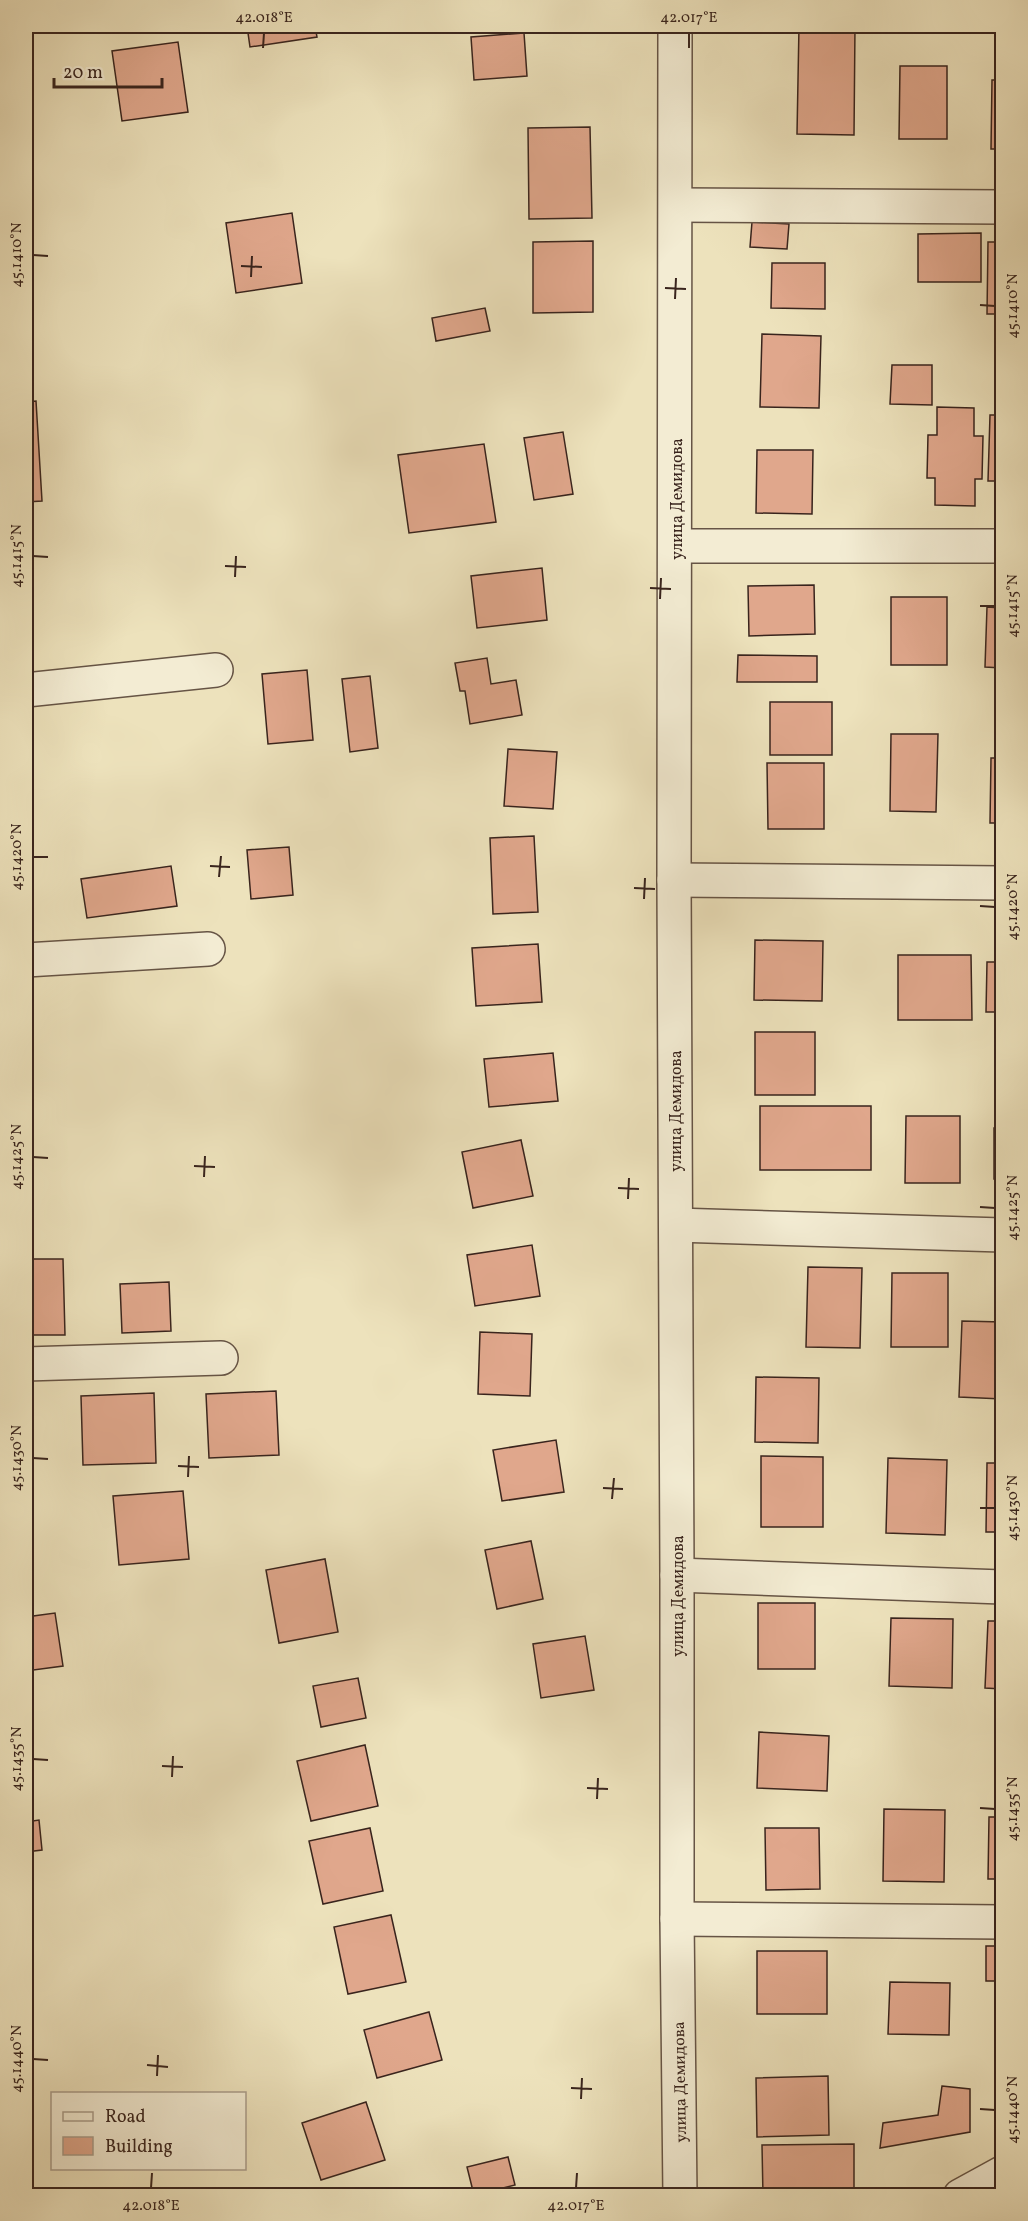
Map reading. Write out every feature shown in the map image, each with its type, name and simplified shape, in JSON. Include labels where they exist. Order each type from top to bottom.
[{"type":"street","name":"улица Демидова","points":[[675,26],[674,880],[680,2196]]},
{"type":"street","points":[[676,205],[1002,207]]},
{"type":"street","points":[[676,546],[1002,546]]},
{"type":"street","points":[[26,690],[216,670]]},
{"type":"street","points":[[674,880],[1002,883]]},
{"type":"street","points":[[26,960],[208,949]]},
{"type":"street","points":[[676,1225],[1002,1235]]},
{"type":"street","points":[[26,1364],[221,1358]]},
{"type":"street","points":[[677,1575],[1002,1587]]},
{"type":"street","points":[[677,1919],[1002,1922]]},
{"type":"street","points":[[960,2196],[1002,2173]]},
{"type":"building","points":[[247,26],[315,26],[317,37],[250,47]]},
{"type":"building","points":[[356,26],[402,26],[357,32]]},
{"type":"building","points":[[799,26],[855,26],[854,135],[797,134]]},
{"type":"building","points":[[524,33],[527,76],[474,80],[471,37]]},
{"type":"building","points":[[178,42],[188,112],[122,121],[112,51]]},
{"type":"building","points":[[900,66],[947,66],[947,139],[899,139]]},
{"type":"building","points":[[992,80],[1002,80],[1002,149],[991,149]]},
{"type":"building","points":[[590,127],[592,218],[529,219],[528,128]]},
{"type":"building","points":[[292,213],[302,283],[236,293],[226,223]]},
{"type":"building","points":[[752,222],[789,224],[787,249],[750,247]]},
{"type":"building","points":[[981,233],[981,282],[918,282],[918,234]]},
{"type":"building","points":[[593,241],[593,312],[533,313],[533,242]]},
{"type":"building","points":[[988,242],[1002,242],[1002,314],[987,314]]},
{"type":"building","points":[[772,263],[825,263],[825,309],[771,308]]},
{"type":"building","points":[[485,308],[490,331],[436,341],[432,318]]},
{"type":"building","points":[[762,334],[821,336],[819,408],[760,407]]},
{"type":"building","points":[[892,365],[932,365],[932,405],[890,404]]},
{"type":"building","points":[[36,401],[42,501],[26,502],[26,402]]},
{"type":"building","points":[[937,407],[974,408],[974,436],[983,436],[982,479],[975,479],[975,506],[935,505],[935,478],[927,478],[928,435],[937,435]]},
{"type":"building","points":[[990,415],[1002,415],[1002,481],[988,481]]},
{"type":"building","points":[[563,432],[573,494],[534,500],[524,438]]},
{"type":"building","points":[[484,444],[496,522],[409,533],[398,455]]},
{"type":"building","points":[[757,450],[813,450],[812,514],[756,513]]},
{"type":"building","points":[[542,568],[547,620],[477,628],[471,576]]},
{"type":"building","points":[[814,585],[815,634],[749,636],[748,586]]},
{"type":"building","points":[[891,597],[947,597],[947,665],[891,665]]},
{"type":"building","points":[[987,607],[1002,608],[1002,668],[985,667]]},
{"type":"building","points":[[738,655],[817,656],[817,682],[737,682]]},
{"type":"building","points":[[487,658],[491,684],[516,680],[522,715],[470,724],[465,691],[460,691],[455,663]]},
{"type":"building","points":[[307,670],[313,740],[268,744],[262,674]]},
{"type":"building","points":[[370,676],[378,748],[350,752],[342,679]]},
{"type":"building","points":[[770,702],[832,702],[832,755],[770,755]]},
{"type":"building","points":[[891,734],[938,734],[936,812],[890,811]]},
{"type":"building","points":[[508,749],[557,752],[553,809],[504,806]]},
{"type":"building","points":[[991,758],[1002,758],[1002,823],[990,823]]},
{"type":"building","points":[[767,763],[824,763],[824,829],[768,829]]},
{"type":"building","points":[[534,836],[538,912],[493,914],[490,838]]},
{"type":"building","points":[[289,847],[293,895],[251,899],[247,850]]},
{"type":"building","points":[[171,866],[177,906],[87,918],[81,879]]},
{"type":"building","points":[[755,940],[823,941],[822,1001],[754,1000]]},
{"type":"building","points":[[538,944],[542,1002],[476,1006],[472,948]]},
{"type":"building","points":[[898,955],[971,955],[972,1020],[898,1020]]},
{"type":"building","points":[[987,962],[1002,962],[1002,1012],[986,1012]]},
{"type":"building","points":[[755,1032],[815,1032],[815,1095],[755,1095]]},
{"type":"building","points":[[553,1053],[558,1101],[489,1107],[484,1059]]},
{"type":"building","points":[[760,1106],[871,1106],[871,1170],[760,1170]]},
{"type":"building","points":[[906,1116],[960,1116],[960,1183],[905,1183]]},
{"type":"building","points":[[994,1128],[1002,1128],[1002,1179],[994,1179]]},
{"type":"building","points":[[521,1140],[533,1196],[473,1208],[462,1152]]},
{"type":"building","points":[[532,1245],[540,1296],[475,1306],[467,1255]]},
{"type":"building","points":[[26,1259],[63,1259],[65,1335],[26,1335]]},
{"type":"building","points":[[808,1267],[862,1268],[860,1348],[806,1347]]},
{"type":"building","points":[[892,1273],[948,1273],[948,1347],[891,1347]]},
{"type":"building","points":[[169,1282],[171,1331],[122,1333],[120,1284]]},
{"type":"building","points":[[962,1321],[1002,1322],[1002,1399],[959,1397]]},
{"type":"building","points":[[480,1332],[532,1334],[530,1396],[478,1394]]},
{"type":"building","points":[[756,1377],[819,1378],[818,1443],[755,1442]]},
{"type":"building","points":[[276,1391],[279,1455],[209,1458],[206,1394]]},
{"type":"building","points":[[154,1393],[156,1463],[83,1465],[81,1396]]},
{"type":"building","points":[[26,1401],[31,1401],[32,1474],[26,1474]]},
{"type":"building","points":[[556,1440],[564,1492],[502,1501],[493,1450]]},
{"type":"building","points":[[761,1456],[823,1457],[823,1527],[761,1527]]},
{"type":"building","points":[[888,1458],[947,1460],[945,1535],[886,1533]]},
{"type":"building","points":[[987,1463],[1002,1463],[1002,1532],[986,1532]]},
{"type":"building","points":[[183,1491],[189,1559],[119,1565],[113,1496]]},
{"type":"building","points":[[531,1541],[543,1599],[497,1609],[485,1550]]},
{"type":"building","points":[[325,1559],[338,1632],[279,1643],[266,1570]]},
{"type":"building","points":[[758,1603],[815,1603],[815,1669],[758,1669]]},
{"type":"building","points":[[55,1613],[63,1666],[26,1671],[26,1617]]},
{"type":"building","points":[[891,1618],[953,1619],[952,1688],[889,1686]]},
{"type":"building","points":[[988,1621],[1002,1621],[1002,1689],[985,1688]]},
{"type":"building","points":[[585,1636],[594,1690],[541,1698],[533,1644]]},
{"type":"building","points":[[358,1678],[366,1718],[321,1727],[313,1686]]},
{"type":"building","points":[[759,1732],[829,1736],[827,1791],[757,1788]]},
{"type":"building","points":[[365,1745],[378,1806],[311,1821],[297,1761]]},
{"type":"building","points":[[884,1809],[945,1810],[944,1882],[883,1881]]},
{"type":"building","points":[[989,1817],[1002,1817],[1002,1879],[988,1879]]},
{"type":"building","points":[[39,1820],[42,1850],[26,1852],[26,1822]]},
{"type":"building","points":[[370,1828],[383,1891],[323,1904],[309,1841]]},
{"type":"building","points":[[765,1828],[819,1828],[820,1889],[766,1890]]},
{"type":"building","points":[[391,1915],[406,1982],[348,1994],[334,1927]]},
{"type":"building","points":[[986,1946],[1002,1946],[1002,1981],[986,1981]]},
{"type":"building","points":[[757,1951],[827,1951],[827,2014],[757,2014]]},
{"type":"building","points":[[890,1982],[950,1983],[949,2035],[888,2034]]},
{"type":"building","points":[[429,2012],[442,2060],[377,2078],[364,2030]]},
{"type":"building","points":[[828,2076],[829,2135],[757,2137],[756,2078]]},
{"type":"building","points":[[942,2086],[970,2089],[970,2132],[880,2148],[883,2123],[938,2115]]},
{"type":"building","points":[[366,2102],[385,2160],[321,2180],[302,2123]]},
{"type":"building","points":[[854,2144],[854,2196],[763,2196],[762,2145]]},
{"type":"building","points":[[508,2157],[515,2185],[474,2195],[467,2167]]}]
